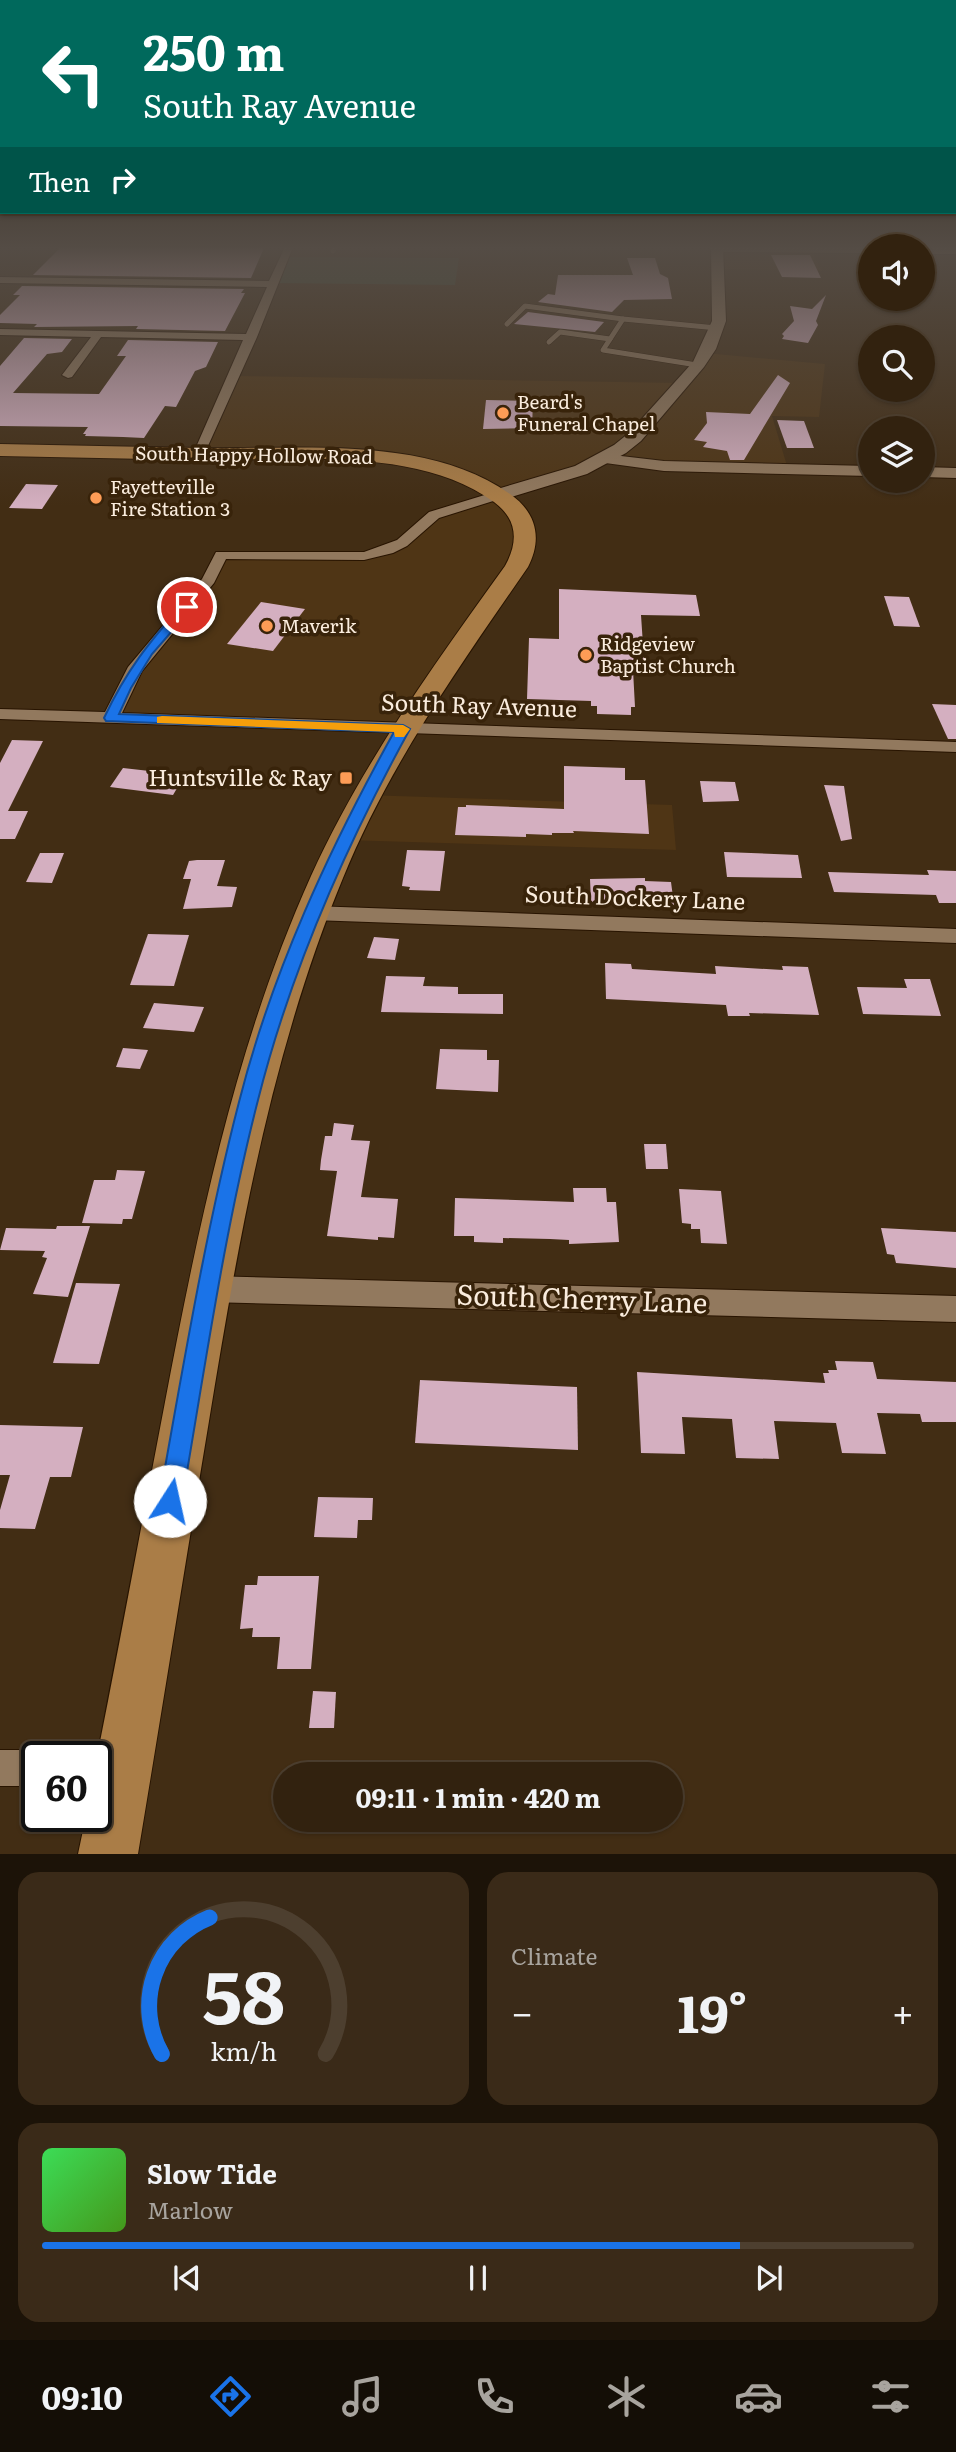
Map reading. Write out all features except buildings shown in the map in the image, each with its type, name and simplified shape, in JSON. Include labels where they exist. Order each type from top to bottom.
[{"type":"main road","points":[[501,494],[549,482],[604,459],[635,437],[697,365],[715,334]]},
{"type":"main road","name":"South Happy Hollow Road","points":[[0,450],[361,457],[417,463],[465,475],[501,494]]},
{"type":"main road","points":[[112,1756],[248,1100],[287,978],[312,913],[362,802],[403,729],[523,557],[527,546],[527,528],[519,512],[501,494]]},
{"type":"main road","points":[[108,1832],[108,1853]]},
{"type":"street","points":[[74,334],[252,337]]},
{"type":"street","points":[[68,375],[98,334]]},
{"type":"street","points":[[199,454],[253,334]]},
{"type":"street","points":[[604,459],[664,466],[858,471]]},
{"type":"street","points":[[935,472],[956,473]]},
{"type":"street","points":[[111,718],[134,670],[209,580],[221,555],[364,556],[388,550],[401,543],[434,515],[501,494]]},
{"type":"street","name":"South Ray Avenue","points":[[0,714],[956,747]]},
{"type":"street","name":"South Dockery Lane","points":[[312,913],[956,936]]},
{"type":"street","name":"South Cherry Lane","points":[[208,1289],[956,1309]]},
{"type":"street","points":[[0,1768],[21,1768]]},
{"type":"lane","points":[[550,341],[558,334]]},
{"type":"lane","points":[[571,334],[610,339]]},
{"type":"lane","points":[[614,334],[603,350],[697,365]]},
{"type":"shaded area","points":[[705,353],[825,364],[819,417],[772,416],[788,469],[604,459],[502,494],[527,546],[403,729],[111,718],[124,688],[221,555],[334,557],[388,550],[423,522],[501,494],[483,483],[383,458],[199,454],[234,376],[682,383]]},
{"type":"shaded area","points":[[366,795],[672,805],[676,850],[345,840]]},
{"type":"slow traffic","points":[[162,720],[403,729],[400,735]]},
{"type":"place","name":"Beard's Funeral Chapel","points":[[503,413]]},
{"type":"place","name":"Fayetteville Fire Station 3","points":[[96,498]]},
{"type":"place","name":"Maverik","points":[[267,626]]},
{"type":"place","name":"Ridgeview Baptist Church","points":[[586,655]]},
{"type":"place","name":"Huntsville & Ray","points":[[346,778]]},
{"type":"route","points":[[170,1501],[208,1289],[248,1100],[287,978],[312,913],[362,802],[403,729],[111,718],[134,670],[187,607]]}]
